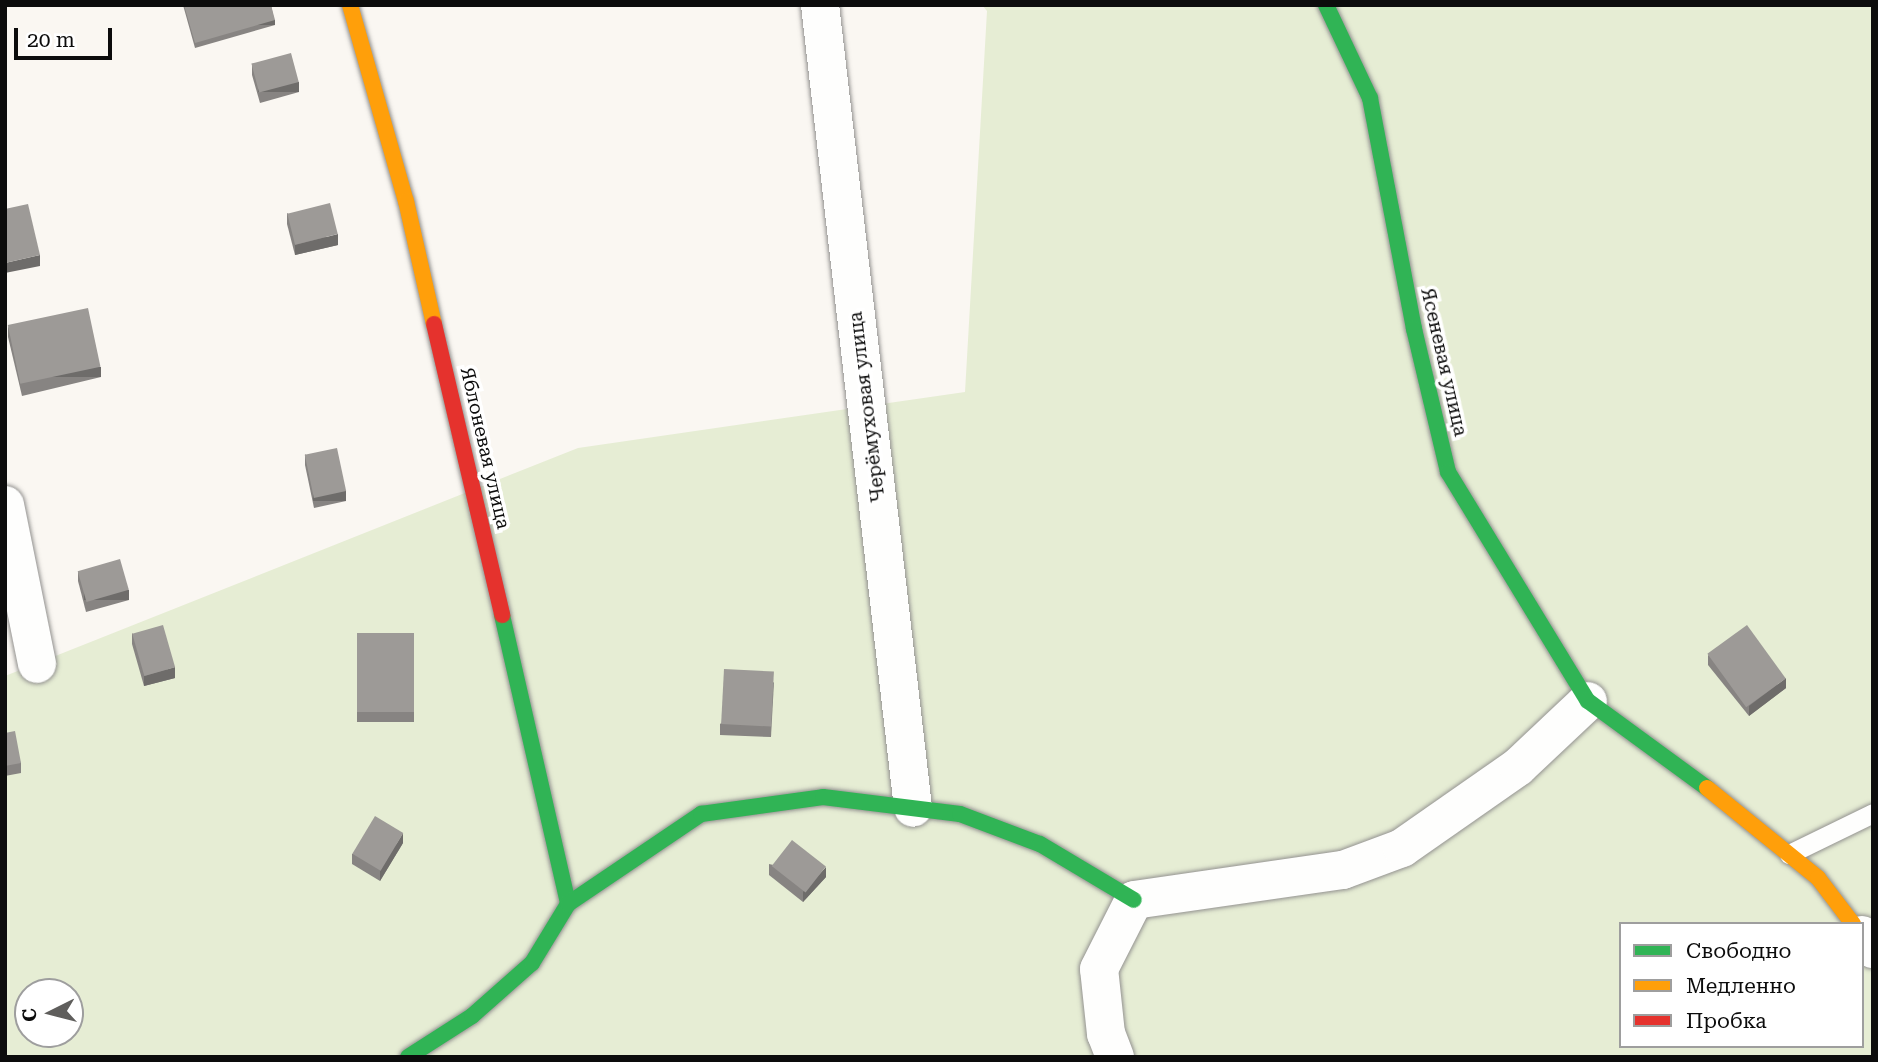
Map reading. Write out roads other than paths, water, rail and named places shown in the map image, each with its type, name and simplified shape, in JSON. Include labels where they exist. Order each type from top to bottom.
[{"type":"street","name":"Яблоневая улица","points":[[350,5],[406,201],[568,904]]},
{"type":"street","name":"Черёмуховая улица","points":[[820,5],[913,808]]},
{"type":"street","name":"Ясеневая улица","points":[[1326,5],[1370,98],[1414,329],[1448,472],[1588,701]]},
{"type":"street","points":[[5,505],[37,664]]},
{"type":"street","points":[[408,1057],[472,1016],[532,963],[568,904],[701,814],[823,797],[960,814],[1040,844],[1134,900],[1343,870],[1402,848],[1518,767],[1588,701],[1667,755],[1818,878],[1851,922]]},
{"type":"street","points":[[1115,1057],[1106,1034],[1099,969],[1134,900]]},
{"type":"lane","points":[[1789,854],[1873,813]]}]
